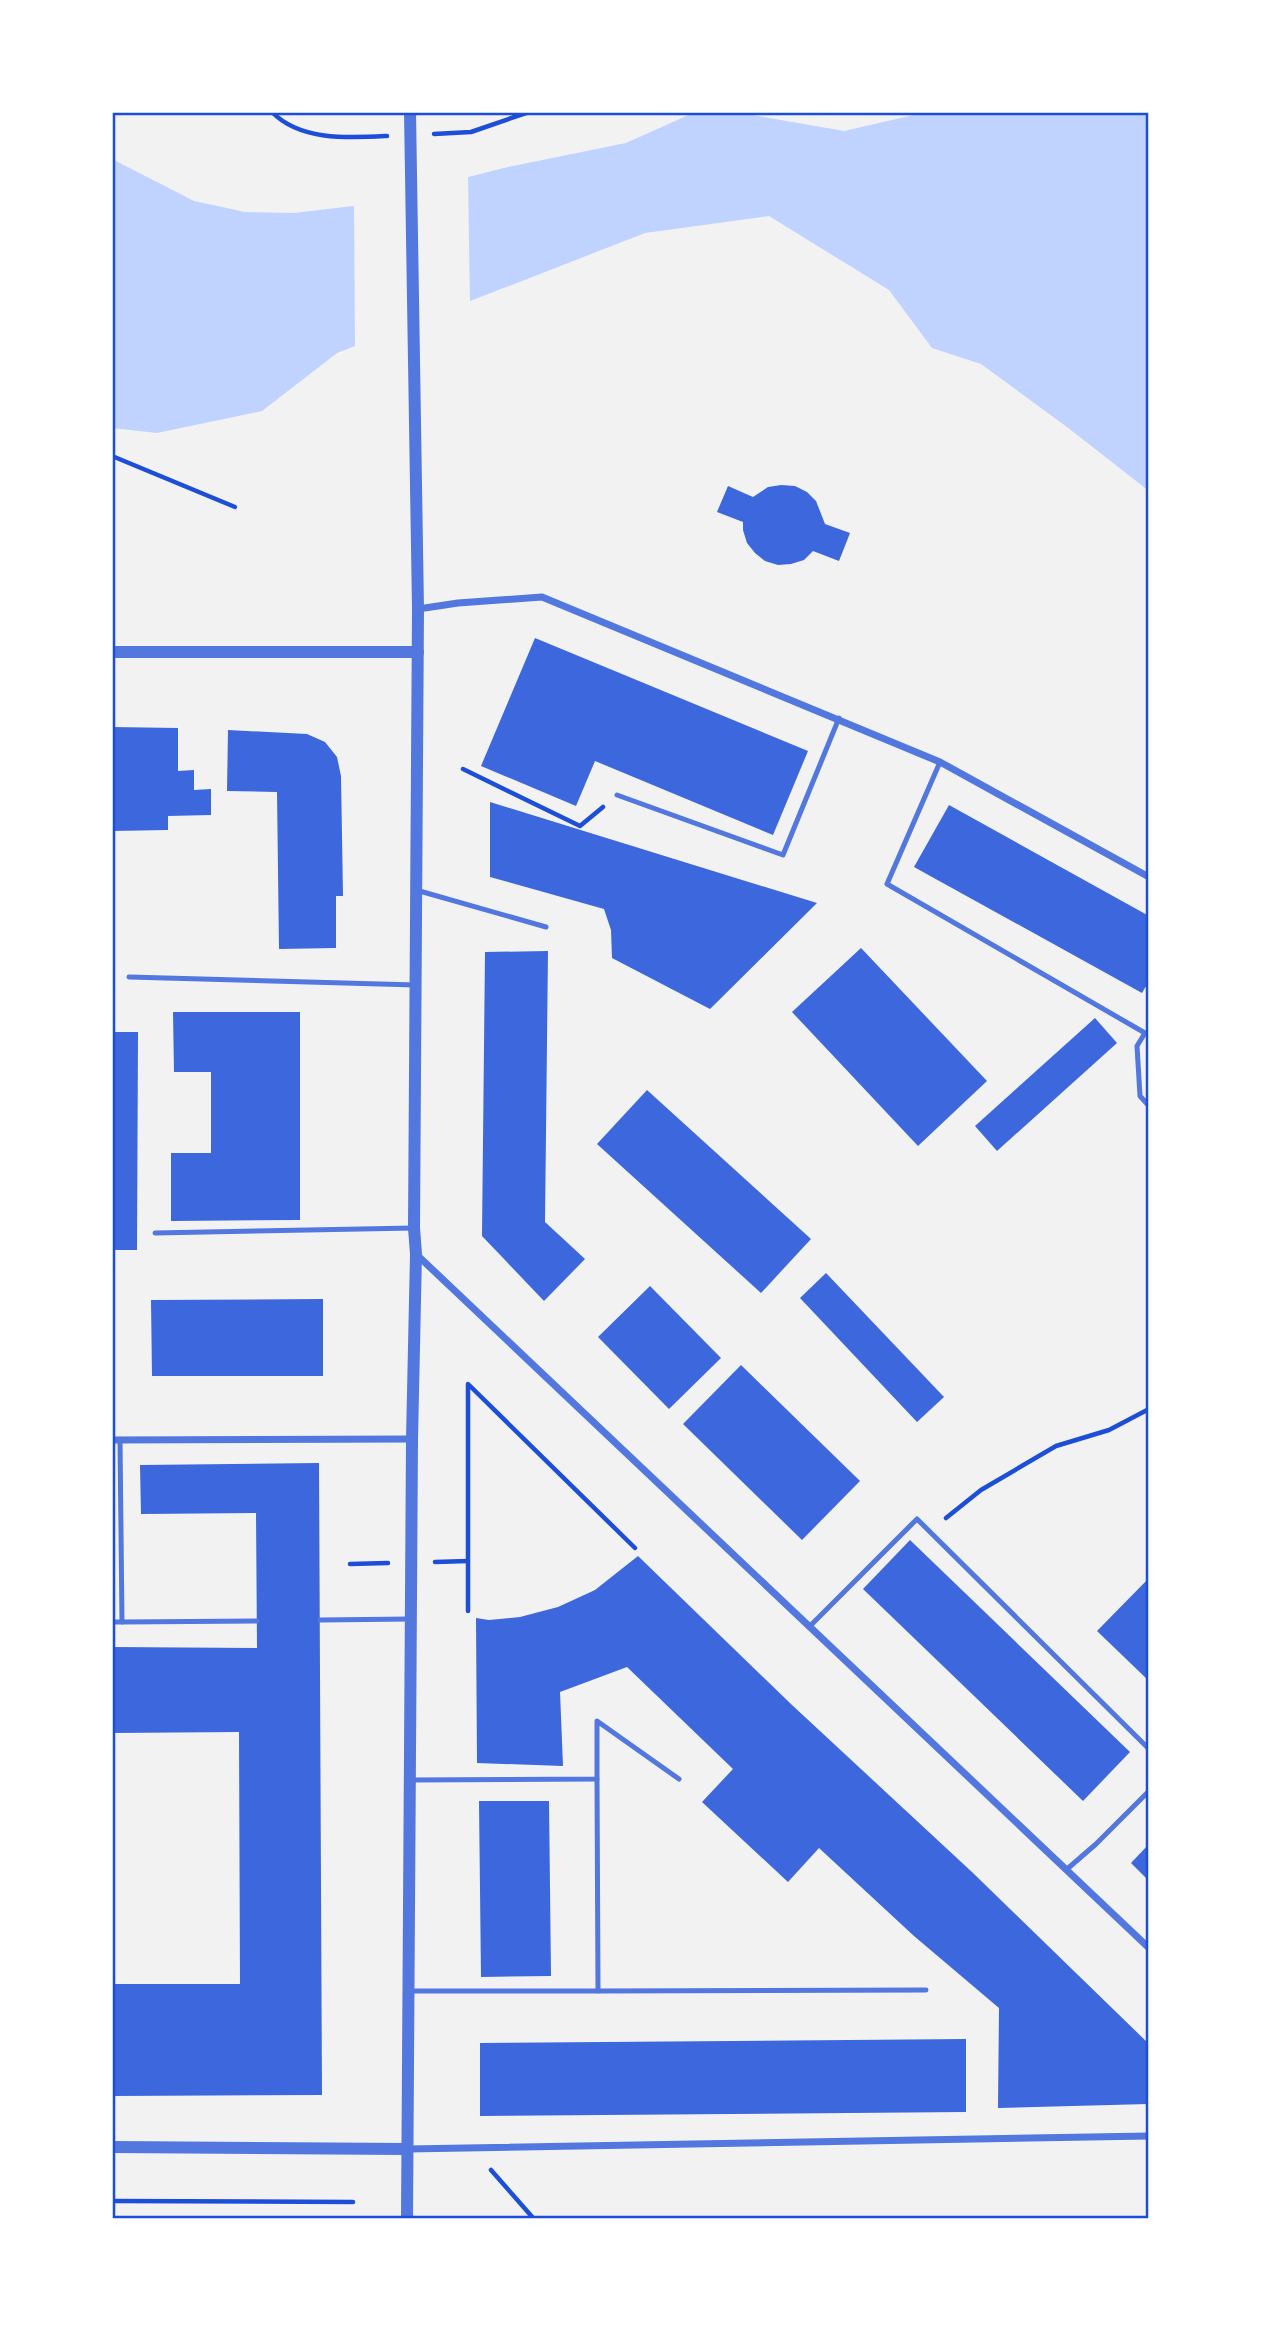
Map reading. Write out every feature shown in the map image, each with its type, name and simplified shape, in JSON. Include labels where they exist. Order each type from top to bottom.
[{"type":"street","points":[[407,2219],[412,1439],[416,1254],[418,652],[410,112]]},
{"type":"street","points":[[418,609],[458,603],[542,597],[940,762],[1149,877]]},
{"type":"street","points":[[112,652],[418,652]]},
{"type":"street","points":[[416,1254],[1149,1948]]},
{"type":"street","points":[[116,1440],[412,1439]]},
{"type":"street","points":[[112,2147],[407,2149],[1149,2136]]},
{"type":"lane","points":[[617,795],[783,855],[839,718]]},
{"type":"lane","points":[[940,762],[887,884],[1147,1030],[1137,1046],[1140,1097],[1149,1106]]},
{"type":"lane","points":[[416,890],[546,928]]},
{"type":"lane","points":[[129,976],[416,985]]},
{"type":"lane","points":[[155,1233],[414,1228]]},
{"type":"lane","points":[[116,1440],[122,1622]]},
{"type":"lane","points":[[809,1627],[917,1519],[1149,1749]]},
{"type":"lane","points":[[320,1620],[411,1619]]},
{"type":"lane","points":[[112,1622],[257,1621]]},
{"type":"lane","points":[[598,1991],[597,1721],[679,1779]]},
{"type":"lane","points":[[410,1780],[597,1779]]},
{"type":"lane","points":[[1066,1870],[1149,1791]]},
{"type":"lane","points":[[408,1991],[926,1990]]},
{"type":"path","points":[[272,112],[281,122],[296,130],[352,138]]},
{"type":"path","points":[[471,132],[528,112]]},
{"type":"path","points":[[112,456],[235,507]]},
{"type":"path","points":[[463,769],[580,826],[617,795]]},
{"type":"path","points":[[468,1611],[468,1384],[635,1548]]},
{"type":"path","points":[[929,1531],[981,1489],[1056,1446],[1109,1430],[1149,1409]]},
{"type":"path","points":[[488,2167],[534,2219]]},
{"type":"path","points":[[112,2201],[353,2203]]},
{"type":"water","points":[[735,112],[844,131],[927,112],[1149,112],[1149,491],[981,364],[932,348],[889,290],[769,216],[645,233],[337,353],[262,411],[157,433],[112,428],[112,159],[194,201],[245,212],[294,213],[353,206],[508,167],[626,143],[693,113]]},
{"type":"pier","points":[[468,173],[470,305],[355,349],[354,202]]},
{"type":"building","points":[[728,486],[753,497],[768,487],[795,486],[807,492],[816,501],[825,524],[850,533],[839,561],[813,551],[804,560],[791,564],[778,565],[765,561],[747,543],[743,522],[717,512]]},
{"type":"building","points":[[535,638],[808,751],[773,835],[595,761],[576,806],[481,766]]},
{"type":"building","points":[[112,727],[178,728],[178,771],[194,770],[194,790],[211,789],[211,815],[168,816],[168,830],[112,831]]},
{"type":"building","points":[[228,730],[307,734],[325,742],[337,757],[341,776],[343,896],[336,896],[336,948],[279,949],[277,792],[227,791]]},
{"type":"building","points":[[490,802],[817,903],[710,1009],[612,958],[611,930],[604,909],[490,877]]},
{"type":"building","points":[[949,805],[1149,916],[1149,981],[1142,993],[914,867]]},
{"type":"building","points":[[861,948],[987,1081],[918,1146],[792,1012]]},
{"type":"building","points":[[548,951],[545,1222],[585,1259],[544,1301],[482,1236],[485,952]]},
{"type":"building","points":[[173,1012],[300,1012],[300,1220],[171,1221],[171,1153],[211,1153],[211,1072],[174,1072]]},
{"type":"building","points":[[1095,1018],[1117,1043],[997,1151],[975,1126]]},
{"type":"building","points":[[112,1032],[138,1032],[137,1250],[112,1250]]},
{"type":"building","points":[[647,1090],[811,1239],[761,1293],[597,1144]]},
{"type":"building","points":[[826,1273],[944,1397],[917,1422],[800,1298]]},
{"type":"building","points":[[650,1286],[721,1358],[669,1409],[598,1337]]},
{"type":"building","points":[[323,1299],[323,1376],[152,1376],[151,1300]]},
{"type":"building","points":[[741,1365],[860,1481],[802,1540],[683,1424]]},
{"type":"building","points":[[319,1463],[322,2095],[112,2096],[112,1984],[240,1984],[239,1732],[112,1733],[112,1647],[257,1648],[256,1513],[141,1514],[140,1465]]},
{"type":"building","points":[[910,1540],[1130,1752],[1083,1801],[863,1589]]},
{"type":"building","points":[[638,1556],[792,1705],[973,1873],[1149,2044],[1148,2104],[998,2108],[999,2008],[914,1936],[819,1848],[788,1882],[702,1802],[733,1769],[627,1667],[560,1692],[563,1766],[477,1763],[476,1618],[489,1620],[520,1617],[558,1607],[595,1590]]},
{"type":"building","points":[[1149,1578],[1149,1681],[1097,1631]]},
{"type":"building","points":[[479,1801],[549,1801],[551,1976],[481,1977]]},
{"type":"building","points":[[1149,1844],[1149,1881],[1131,1863]]},
{"type":"building","points":[[966,2039],[966,2112],[480,2116],[480,2043]]}]
